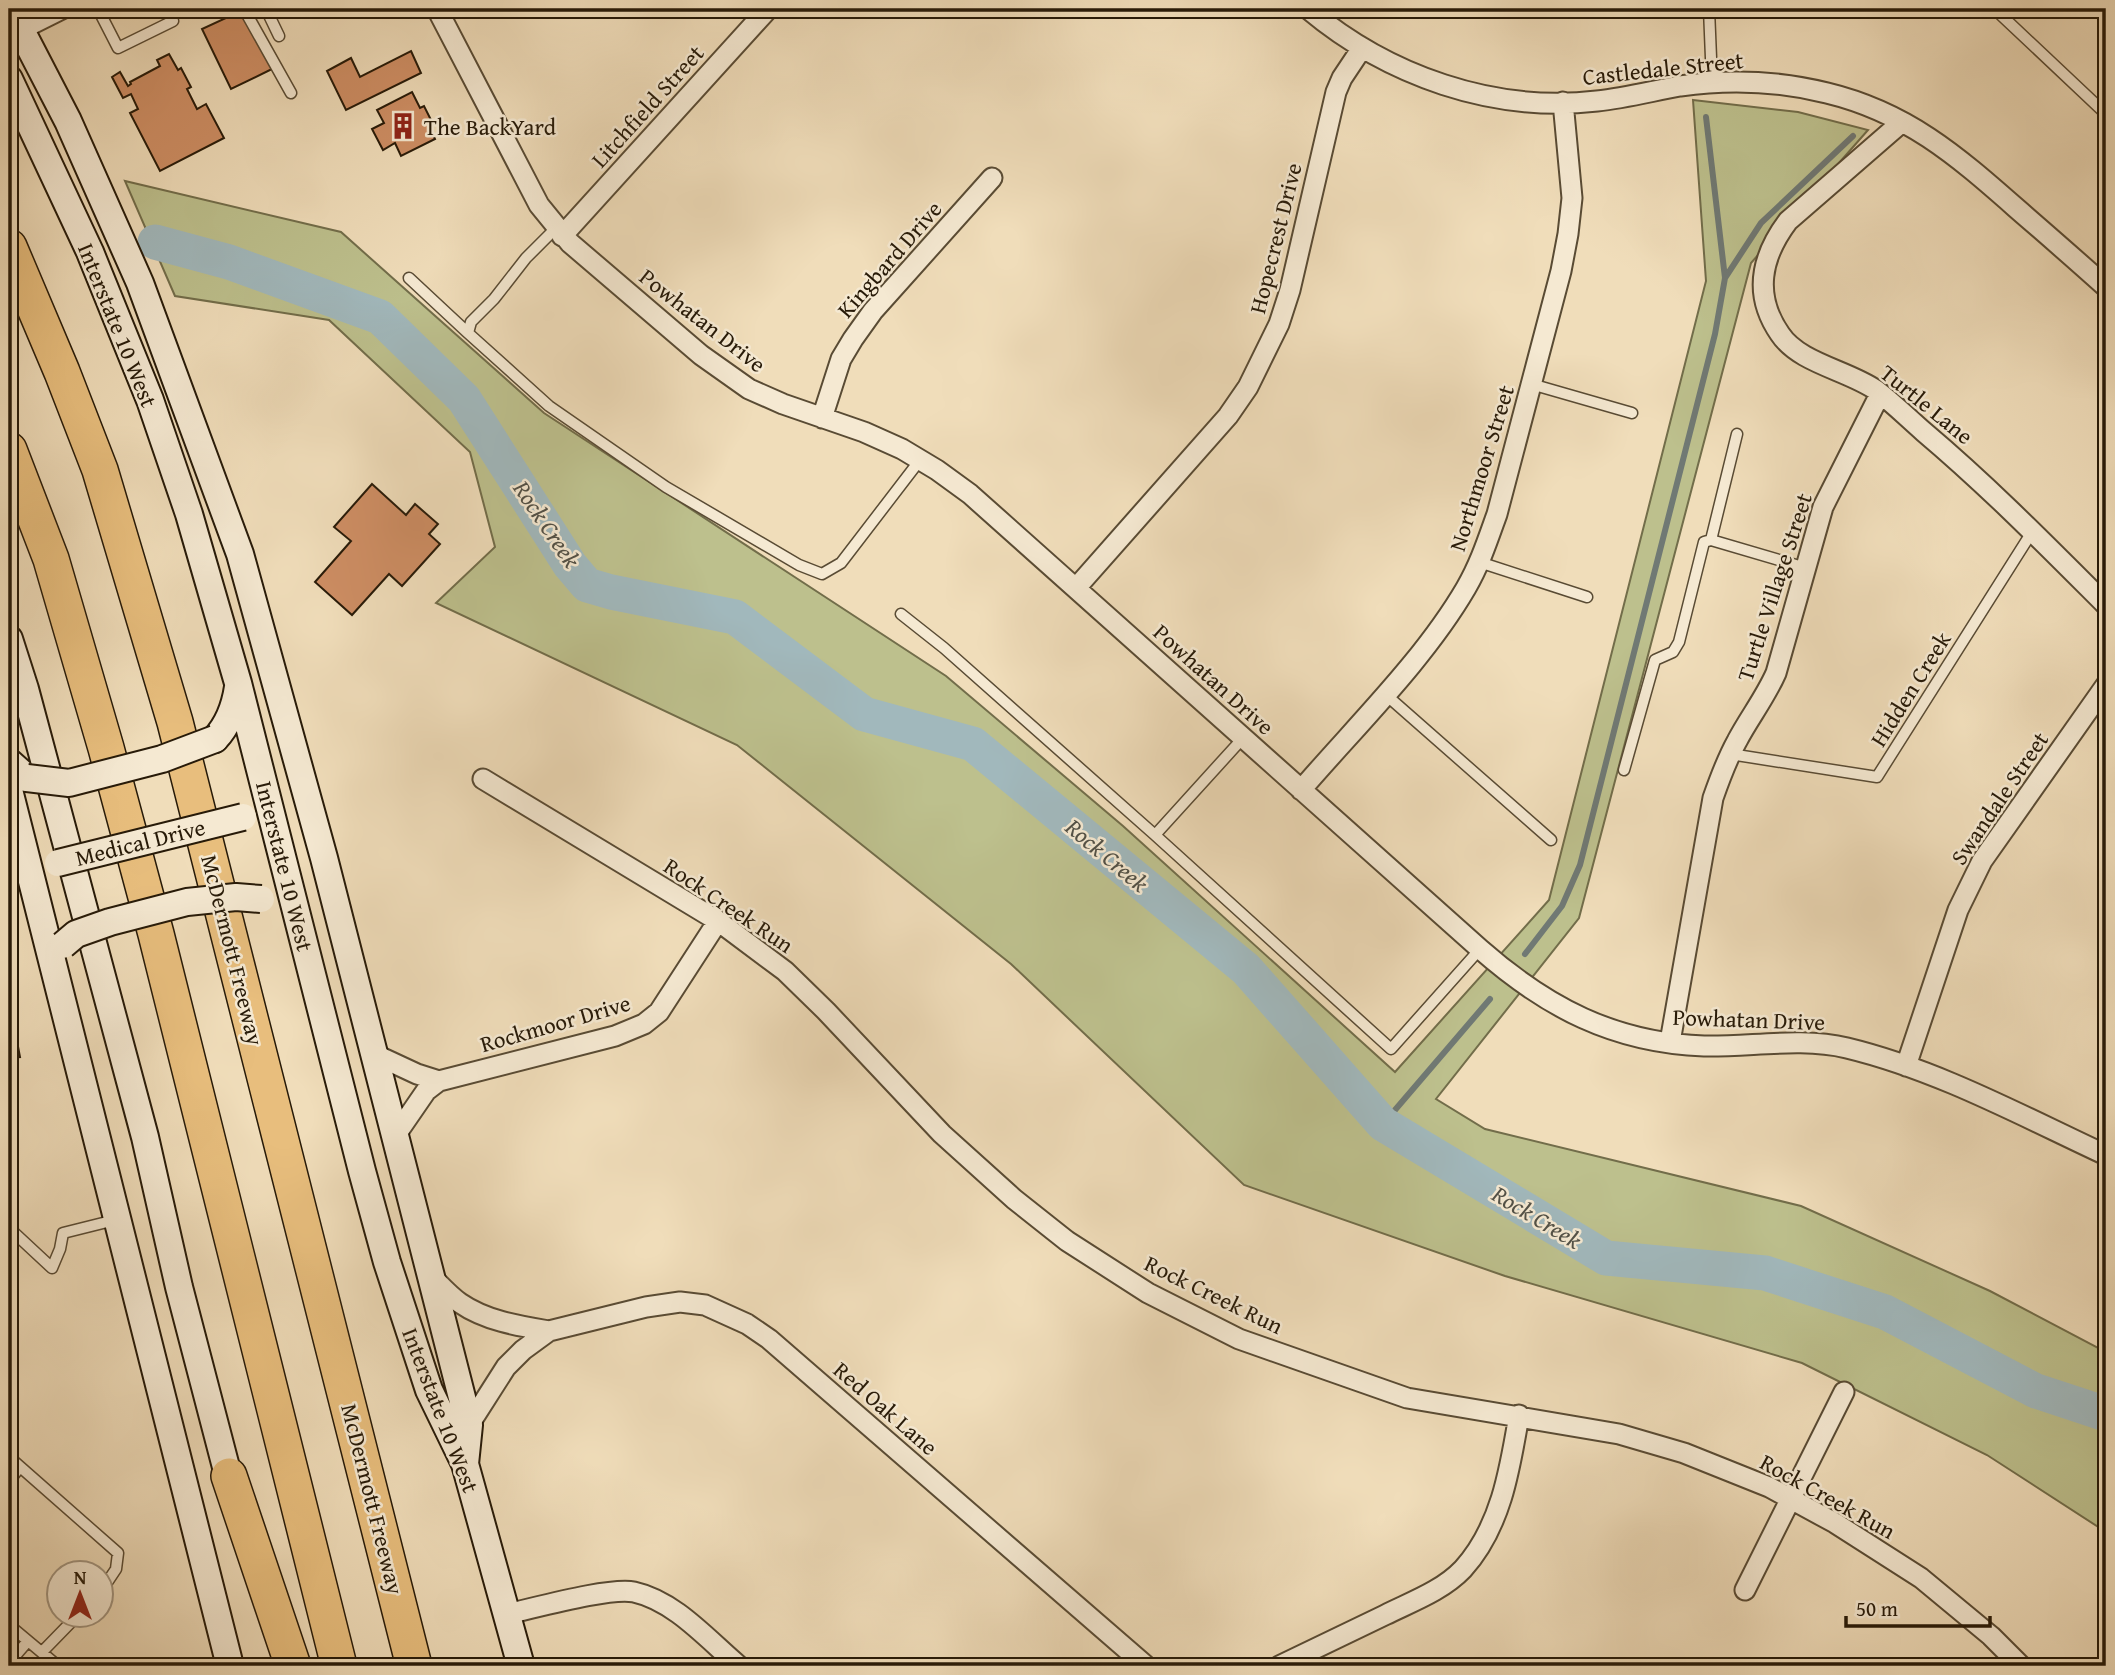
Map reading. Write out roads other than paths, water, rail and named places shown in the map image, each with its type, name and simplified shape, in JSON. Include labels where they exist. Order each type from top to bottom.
[{"type":"highway","name":"McDermott Freeway","points":[[9,247],[100,470],[175,722],[414,1666]]},
{"type":"highway","points":[[9,450],[51,559],[106,748],[156,934],[339,1666]]},
{"type":"highway","points":[[229,1476],[293,1666]]},
{"type":"main road","points":[[16,19],[68,121],[140,284],[240,554],[314,822],[470,1425],[465,1464]]},
{"type":"main road","name":"Interstate 10 West","points":[[9,79],[90,252],[150,400],[188,514],[238,683],[387,1262],[429,1390],[465,1464],[521,1666]]},
{"type":"main road","points":[[9,639],[26,690],[135,1097],[179,1287],[275,1666]]},
{"type":"main road","points":[[230,1666],[56,981],[18,873],[15,776],[69,783],[162,759],[215,738],[225,729],[231,716],[238,683]]},
{"type":"main road","name":"Medical Drive","points":[[18,873],[272,811]]},
{"type":"main road","points":[[56,981],[63,945],[76,934],[110,922],[187,902],[236,897],[261,899],[277,908],[303,942]]},
{"type":"street","points":[[16,19],[62,9]]},
{"type":"street","name":"Powhatan Drive","points":[[437,9],[533,193],[559,232],[701,355],[739,383],[783,404],[864,432],[920,460],[970,494],[1480,949],[1535,993],[1598,1025],[1670,1042],[1703,1046],[1796,1044],[1843,1047],[1938,1078],[2106,1156]]},
{"type":"street","name":"Litchfield Street","points":[[559,232],[768,9]]},
{"type":"street","name":"Castledale Street","points":[[1308,9],[1362,48],[1400,68],[1467,93],[1510,100],[1563,102],[1638,96],[1679,86],[1716,82],[1754,82],[1816,91],[1865,104],[1927,134],[1958,156],[2106,287]]},
{"type":"street","name":"Hopecrest Drive","points":[[1076,588],[1228,416],[1265,356],[1290,290],[1336,92],[1362,48]]},
{"type":"street","name":"Northmoor Street","points":[[1301,790],[1423,650],[1450,613],[1479,562],[1497,514],[1569,234],[1572,198],[1563,102]]},
{"type":"street","name":"Turtle Lane","points":[[1902,122],[1788,221],[1769,251],[1763,277],[1764,295],[1772,321],[1781,336],[1797,352],[1841,370],[1880,394],[1969,470],[2106,605]]},
{"type":"street","name":"Kingbard Drive","points":[[822,418],[841,359],[853,339],[873,311],[992,178]]},
{"type":"street","name":"Turtle Village Street","points":[[1670,1042],[1713,798],[1730,754],[1767,694],[1776,673],[1823,508],[1880,394]]},
{"type":"street","name":"Swandale Street","points":[[1906,1066],[1958,910],[1982,861],[2106,685]]},
{"type":"street","name":"Rock Creek Run","points":[[483,779],[718,921],[785,971],[942,1134],[1014,1199],[1067,1241],[1149,1293],[1239,1339],[1406,1398],[1619,1434],[1684,1453],[1769,1487],[1921,1578],[1991,1636],[2021,1666]]},
{"type":"street","name":"Rockmoor Drive","points":[[439,1082],[615,1036],[644,1024],[659,1012],[718,921]]},
{"type":"street","points":[[374,1054],[439,1082]]},
{"type":"street","points":[[395,1136],[426,1091],[439,1082]]},
{"type":"street","name":"Red Oak Lane","points":[[432,1277],[461,1304],[488,1317],[517,1326],[549,1331]]},
{"type":"street","name":"Red Oak Lane","points":[[470,1425],[506,1367],[523,1350],[549,1331],[646,1307],[680,1302],[705,1305],[747,1324],[769,1339],[1146,1666]]},
{"type":"street","points":[[1745,1590],[1844,1392]]},
{"type":"street","points":[[1279,1666],[1437,1589],[1462,1569],[1485,1536],[1498,1508],[1510,1472],[1519,1415]]},
{"type":"street","points":[[507,1614],[606,1593],[631,1591],[651,1597],[677,1613],[738,1666]]},
{"type":"lane","points":[[98,9],[118,48],[173,21],[166,9]]},
{"type":"lane","points":[[244,9],[291,93]]},
{"type":"lane","points":[[266,9],[279,36]]},
{"type":"lane","points":[[1709,9],[1716,82]]},
{"type":"lane","points":[[2001,15],[2106,114]]},
{"type":"lane","points":[[468,333],[471,322],[494,299],[526,258],[559,232]]},
{"type":"lane","points":[[409,278],[549,406],[666,487],[799,565],[822,574],[841,563],[920,460]]},
{"type":"lane","points":[[1531,384],[1632,413]]},
{"type":"lane","points":[[1711,540],[1737,434]]},
{"type":"lane","name":"Hidden Creek","points":[[1730,754],[1877,777],[2032,532]]},
{"type":"lane","points":[[1624,770],[1655,660],[1673,652],[1679,642],[1704,542],[1711,540],[1806,568]]},
{"type":"lane","points":[[1479,562],[1587,597]]},
{"type":"lane","points":[[901,614],[944,648],[1155,835],[1391,1049],[1480,949]]},
{"type":"lane","points":[[1385,693],[1552,840]]},
{"type":"lane","points":[[1155,835],[1243,738]]},
{"type":"lane","points":[[9,1228],[52,1268],[63,1233],[116,1220]]},
{"type":"lane","points":[[9,1457],[118,1553],[116,1569]]},
{"type":"lane","points":[[9,1481],[20,1467]]},
{"type":"lane","points":[[9,1625],[58,1666]]},
{"type":"lane","points":[[42,1652],[63,1630]]},
{"type":"lane","points":[[9,1663],[28,1641]]},
{"type":"waterway","points":[[1525,954],[1562,906],[1580,865],[1715,334],[1725,278],[1706,117]]},
{"type":"waterway","points":[[1725,278],[1761,223],[1853,136]]},
{"type":"waterway","name":"Rock Creek","points":[[155,242],[229,262],[380,317],[464,399],[570,565],[587,585],[735,617],[864,714],[973,744],[1246,969],[1383,1124],[1606,1258],[1765,1273],[1885,1312],[2036,1391],[2106,1414]]},
{"type":"waterway","points":[[1383,1124],[1490,999]]},
{"type":"place","name":"The BackYard","points":[[403,126]]}]
